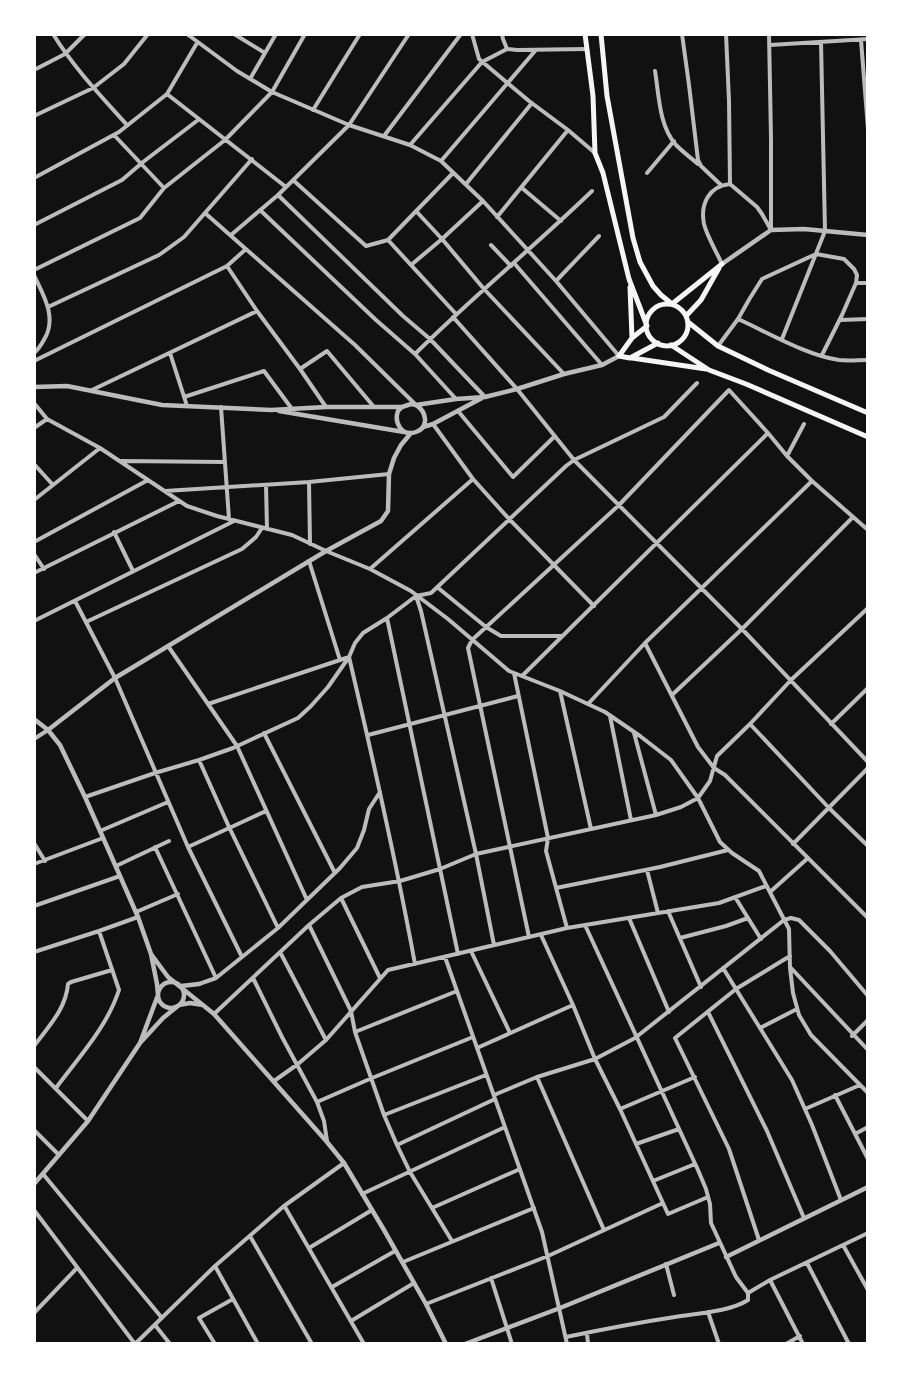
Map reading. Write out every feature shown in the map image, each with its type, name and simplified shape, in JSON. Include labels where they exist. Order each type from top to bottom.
[{"type":"main road","points":[[585,34],[593,96],[594,153],[603,173],[629,279],[647,326]]},
{"type":"main road","points":[[601,34],[607,96],[633,237],[640,262],[653,286],[718,346],[867,413]]},
{"type":"main road","points":[[722,264],[687,319],[688,328],[682,339],[671,345],[664,345],[652,339],[648,333],[647,320],[654,309],[659,305],[672,304],[722,264]]},
{"type":"main road","points":[[629,279],[632,338]]},
{"type":"main road","points":[[647,326],[632,338],[619,356],[709,370],[867,437]]},
{"type":"main road","points":[[630,358],[658,343]]},
{"type":"main road","points":[[671,345],[709,370]]},
{"type":"street","points":[[53,34],[65,54],[127,125]]},
{"type":"street","points":[[34,70],[65,54],[85,34]]},
{"type":"street","points":[[34,116],[93,88],[124,64],[148,34]]},
{"type":"street","points":[[234,34],[265,53]]},
{"type":"street","points":[[250,79],[276,34]]},
{"type":"street","points":[[34,270],[140,218],[164,188],[225,140],[272,92],[305,34]]},
{"type":"street","points":[[313,110],[360,34]]},
{"type":"street","points":[[231,235],[278,195],[349,125],[409,34]]},
{"type":"street","points":[[384,136],[461,34]]},
{"type":"street","points":[[472,34],[479,59],[482,62],[594,153]]},
{"type":"street","points":[[502,34],[507,48]]},
{"type":"street","points":[[682,34],[698,160],[701,166]]},
{"type":"street","points":[[726,34],[729,184]]},
{"type":"street","points":[[769,34],[771,230]]},
{"type":"street","points":[[187,35],[272,92],[349,125],[410,145],[441,161],[483,201],[556,281],[619,356],[602,364],[485,397],[411,404],[402,407],[271,410]]},
{"type":"street","points":[[770,45],[867,39]]},
{"type":"street","points":[[861,40],[867,129]]},
{"type":"street","points":[[782,339],[825,231],[821,42]]},
{"type":"street","points":[[34,178],[114,135],[167,94],[197,43]]},
{"type":"street","points":[[410,145],[482,62],[507,48],[517,50],[587,49]]},
{"type":"street","points":[[441,161],[535,50]]},
{"type":"street","points":[[655,71],[663,118],[669,135],[721,185]]},
{"type":"street","points":[[167,94],[286,187]]},
{"type":"street","points":[[466,184],[532,104]]},
{"type":"street","points":[[34,225],[122,180],[198,120]]},
{"type":"street","points":[[497,217],[568,130]]},
{"type":"street","points":[[114,135],[164,188]]},
{"type":"street","points":[[647,173],[674,141]]},
{"type":"street","points":[[48,307],[159,255],[184,237],[252,159]]},
{"type":"street","points":[[293,180],[366,246],[388,240],[453,173]]},
{"type":"street","points":[[771,230],[757,207],[729,184],[714,189],[707,198],[704,207],[704,223],[722,264],[771,230],[804,229],[867,235]]},
{"type":"street","points":[[522,188],[561,221]]},
{"type":"street","points":[[415,354],[592,191]]},
{"type":"street","points":[[278,195],[403,316],[430,339],[485,397]]},
{"type":"street","points":[[411,265],[483,201]]},
{"type":"street","points":[[260,210],[415,354],[456,399]]},
{"type":"street","points":[[416,211],[484,289],[564,374]]},
{"type":"street","points":[[206,213],[355,345],[423,410],[425,414],[423,428]]},
{"type":"street","points":[[556,281],[599,236]]},
{"type":"street","points":[[388,240],[517,389],[574,460],[791,680],[867,762]]},
{"type":"street","points":[[491,245],[512,264],[602,364]]},
{"type":"street","points":[[34,361],[227,266],[246,249]]},
{"type":"street","points":[[718,346],[738,319],[762,279],[816,254],[844,259],[857,275],[856,284],[822,355]]},
{"type":"street","points":[[227,266],[257,312],[327,407]]},
{"type":"street","points":[[34,275],[48,307],[50,320],[48,332],[40,348],[34,353]]},
{"type":"street","points":[[856,284],[867,283]]},
{"type":"street","points":[[92,390],[257,312]]},
{"type":"street","points":[[738,319],[822,355],[840,360],[867,360]]},
{"type":"street","points":[[840,320],[867,319]]},
{"type":"street","points":[[300,369],[327,351],[374,407]]},
{"type":"street","points":[[170,353],[187,406]]},
{"type":"street","points":[[184,397],[264,371],[292,409]]},
{"type":"street","points":[[85,797],[237,746],[298,718],[328,687],[363,633],[416,596],[431,593],[574,460],[663,417],[697,383]]},
{"type":"street","points":[[34,387],[67,386],[162,405],[271,410],[411,433],[485,397]]},
{"type":"street","points":[[530,937],[468,648],[472,640],[619,505],[729,390],[787,456],[867,530]]},
{"type":"street","points":[[34,404],[46,419],[100,448],[187,506],[292,535],[370,569],[416,596],[448,619],[510,671],[560,691],[610,715],[671,760],[698,798],[720,842],[759,871],[789,928],[790,968],[799,1016],[811,1035],[867,1093]]},
{"type":"street","points":[[221,407],[226,488],[231,520]]},
{"type":"street","points":[[402,407],[396,416],[398,426],[401,430],[411,433]]},
{"type":"street","points":[[458,411],[513,477],[555,436]]},
{"type":"street","points":[[34,428],[46,419]]},
{"type":"street","points":[[433,424],[473,479],[594,606]]},
{"type":"street","points":[[787,456],[804,424]]},
{"type":"street","points":[[34,739],[116,678],[381,520],[388,511],[389,474],[397,452],[411,433]]},
{"type":"street","points":[[522,676],[768,433]]},
{"type":"street","points":[[34,500],[100,448]]},
{"type":"street","points":[[120,461],[225,462]]},
{"type":"street","points":[[34,464],[53,485]]},
{"type":"street","points":[[165,491],[309,482],[389,474]]},
{"type":"street","points":[[370,569],[473,479]]},
{"type":"street","points":[[34,542],[148,480]]},
{"type":"street","points":[[588,704],[645,643],[812,481]]},
{"type":"street","points":[[309,482],[310,544]]},
{"type":"street","points":[[86,622],[242,549],[265,528],[266,485]]},
{"type":"street","points":[[34,573],[179,501]]},
{"type":"street","points":[[672,696],[853,517]]},
{"type":"street","points":[[34,621],[231,520]]},
{"type":"street","points":[[114,532],[133,571]]},
{"type":"street","points":[[34,554],[44,569]]},
{"type":"street","points":[[309,561],[340,660]]},
{"type":"street","points":[[437,587],[486,627],[501,636],[562,636]]},
{"type":"street","points":[[416,596],[445,715],[494,945]]},
{"type":"street","points":[[75,601],[116,678],[188,847],[242,957]]},
{"type":"street","points":[[214,1014],[309,925],[341,898],[362,887],[400,881],[440,869],[476,854],[656,814],[681,807],[698,798],[710,781],[717,756],[791,680],[866,612]]},
{"type":"street","points":[[387,618],[458,954]]},
{"type":"street","points":[[645,643],[698,747],[714,768],[725,775],[867,916]]},
{"type":"street","points":[[168,646],[237,746],[307,900]]},
{"type":"street","points":[[208,704],[349,657]]},
{"type":"street","points":[[349,657],[400,881],[416,963]]},
{"type":"street","points":[[514,673],[548,838],[546,851],[567,928]]},
{"type":"street","points":[[831,724],[867,688]]},
{"type":"street","points":[[560,691],[591,829]]},
{"type":"street","points":[[368,735],[519,696]]},
{"type":"street","points":[[610,715],[631,820]]},
{"type":"street","points":[[34,719],[48,730],[60,745],[116,866],[151,954],[160,1003],[171,1008],[190,1003],[205,1006]]},
{"type":"street","points":[[750,724],[867,846]]},
{"type":"street","points":[[634,732],[656,814]]},
{"type":"street","points":[[264,733],[335,873]]},
{"type":"street","points":[[199,760],[278,928]]},
{"type":"street","points":[[794,844],[867,768]]},
{"type":"street","points":[[140,1043],[164,984],[172,983],[180,986],[199,984],[216,978],[278,928],[335,873],[357,848],[369,809],[380,791]]},
{"type":"street","points":[[100,831],[168,802]]},
{"type":"street","points":[[188,847],[266,811]]},
{"type":"street","points":[[34,864],[103,838]]},
{"type":"street","points":[[116,866],[169,841]]},
{"type":"street","points":[[34,843],[45,861]]},
{"type":"street","points":[[155,847],[216,978]]},
{"type":"street","points":[[556,888],[647,870],[729,850]]},
{"type":"street","points":[[770,892],[807,858]]},
{"type":"street","points":[[647,870],[658,913]]},
{"type":"street","points":[[34,906],[120,876]]},
{"type":"street","points":[[274,1081],[326,1040],[388,970],[567,928],[719,903],[766,886]]},
{"type":"street","points":[[34,952],[99,932],[177,894]]},
{"type":"street","points":[[735,897],[761,939]]},
{"type":"street","points":[[341,898],[380,978]]},
{"type":"street","points":[[668,911],[700,987]]},
{"type":"street","points":[[629,918],[669,1012]]},
{"type":"street","points":[[680,938],[748,918]]},
{"type":"street","points":[[397,1145],[537,1077],[595,1059],[636,1038],[784,920],[791,918],[799,920],[830,951],[867,996]]},
{"type":"street","points":[[309,925],[351,1011],[355,1032],[397,1145],[410,1172],[453,1240]]},
{"type":"street","points":[[566,1337],[708,1312],[742,1304],[748,1300],[748,1293],[736,1277],[711,1223],[706,1189],[585,926]]},
{"type":"street","points":[[56,1088],[100,1029],[110,1013],[119,990],[99,932]]},
{"type":"street","points":[[541,934],[595,1059],[668,1214],[708,1197]]},
{"type":"street","points":[[471,951],[510,1034]]},
{"type":"street","points":[[280,952],[326,1040]]},
{"type":"street","points":[[151,954],[168,977],[214,1014],[344,1163],[403,1262],[446,1344]]},
{"type":"street","points":[[759,1240],[729,1149],[675,1038],[736,989],[790,956]]},
{"type":"street","points":[[445,957],[542,1232],[567,1344]]},
{"type":"street","points":[[723,968],[792,1080],[841,1200]]},
{"type":"street","points":[[790,968],[867,1050]]},
{"type":"street","points":[[34,1046],[60,1011],[68,984],[112,970]]},
{"type":"street","points":[[253,978],[317,1102],[324,1121],[327,1142]]},
{"type":"street","points":[[34,1184],[88,1121],[140,1043],[163,1018],[179,1005],[183,998],[180,986]]},
{"type":"street","points":[[355,1032],[457,991]]},
{"type":"street","points":[[477,1048],[573,1005]]},
{"type":"street","points":[[760,1028],[797,1009]]},
{"type":"street","points":[[708,1012],[763,1122],[804,1218]]},
{"type":"street","points":[[852,1036],[867,1020]]},
{"type":"street","points":[[317,1102],[473,1036]]},
{"type":"street","points":[[34,1066],[88,1121]]},
{"type":"street","points":[[384,1115],[487,1075]]},
{"type":"street","points":[[537,1077],[604,1230]]},
{"type":"street","points":[[620,1109],[695,1077]]},
{"type":"street","points":[[805,1108],[860,1085]]},
{"type":"street","points":[[835,1095],[867,1159]]},
{"type":"street","points":[[362,1194],[505,1127]]},
{"type":"street","points":[[855,1134],[867,1127]]},
{"type":"street","points":[[636,1144],[679,1129]]},
{"type":"street","points":[[34,1130],[60,1156]]},
{"type":"street","points":[[34,1210],[135,1344],[215,1266],[284,1206],[344,1163]]},
{"type":"street","points":[[653,1181],[695,1164]]},
{"type":"street","points":[[432,1208],[520,1169]]},
{"type":"street","points":[[43,1174],[162,1318]]},
{"type":"street","points":[[726,1257],[867,1187]]},
{"type":"street","points":[[426,1304],[548,1256],[663,1203]]},
{"type":"street","points":[[284,1206],[364,1344]]},
{"type":"street","points":[[403,1262],[534,1208]]},
{"type":"street","points":[[309,1248],[372,1210]]},
{"type":"street","points":[[748,1293],[867,1233]]},
{"type":"street","points":[[250,1236],[312,1344]]},
{"type":"street","points":[[465,1344],[719,1243]]},
{"type":"street","points":[[843,1245],[867,1290]]},
{"type":"street","points":[[332,1287],[395,1251]]},
{"type":"street","points":[[807,1263],[849,1344]]},
{"type":"street","points":[[666,1264],[674,1295]]},
{"type":"street","points":[[215,1266],[258,1344]]},
{"type":"street","points":[[34,1313],[78,1268]]},
{"type":"street","points":[[491,1278],[512,1344]]},
{"type":"street","points":[[770,1280],[803,1344]]},
{"type":"street","points":[[351,1321],[414,1283]]},
{"type":"street","points":[[214,1344],[200,1318],[233,1299]]},
{"type":"street","points":[[708,1312],[719,1344]]},
{"type":"street","points":[[155,1325],[170,1344]]},
{"type":"street","points":[[587,1333],[588,1344]]},
{"type":"street","points":[[786,1344],[800,1336]]}]
